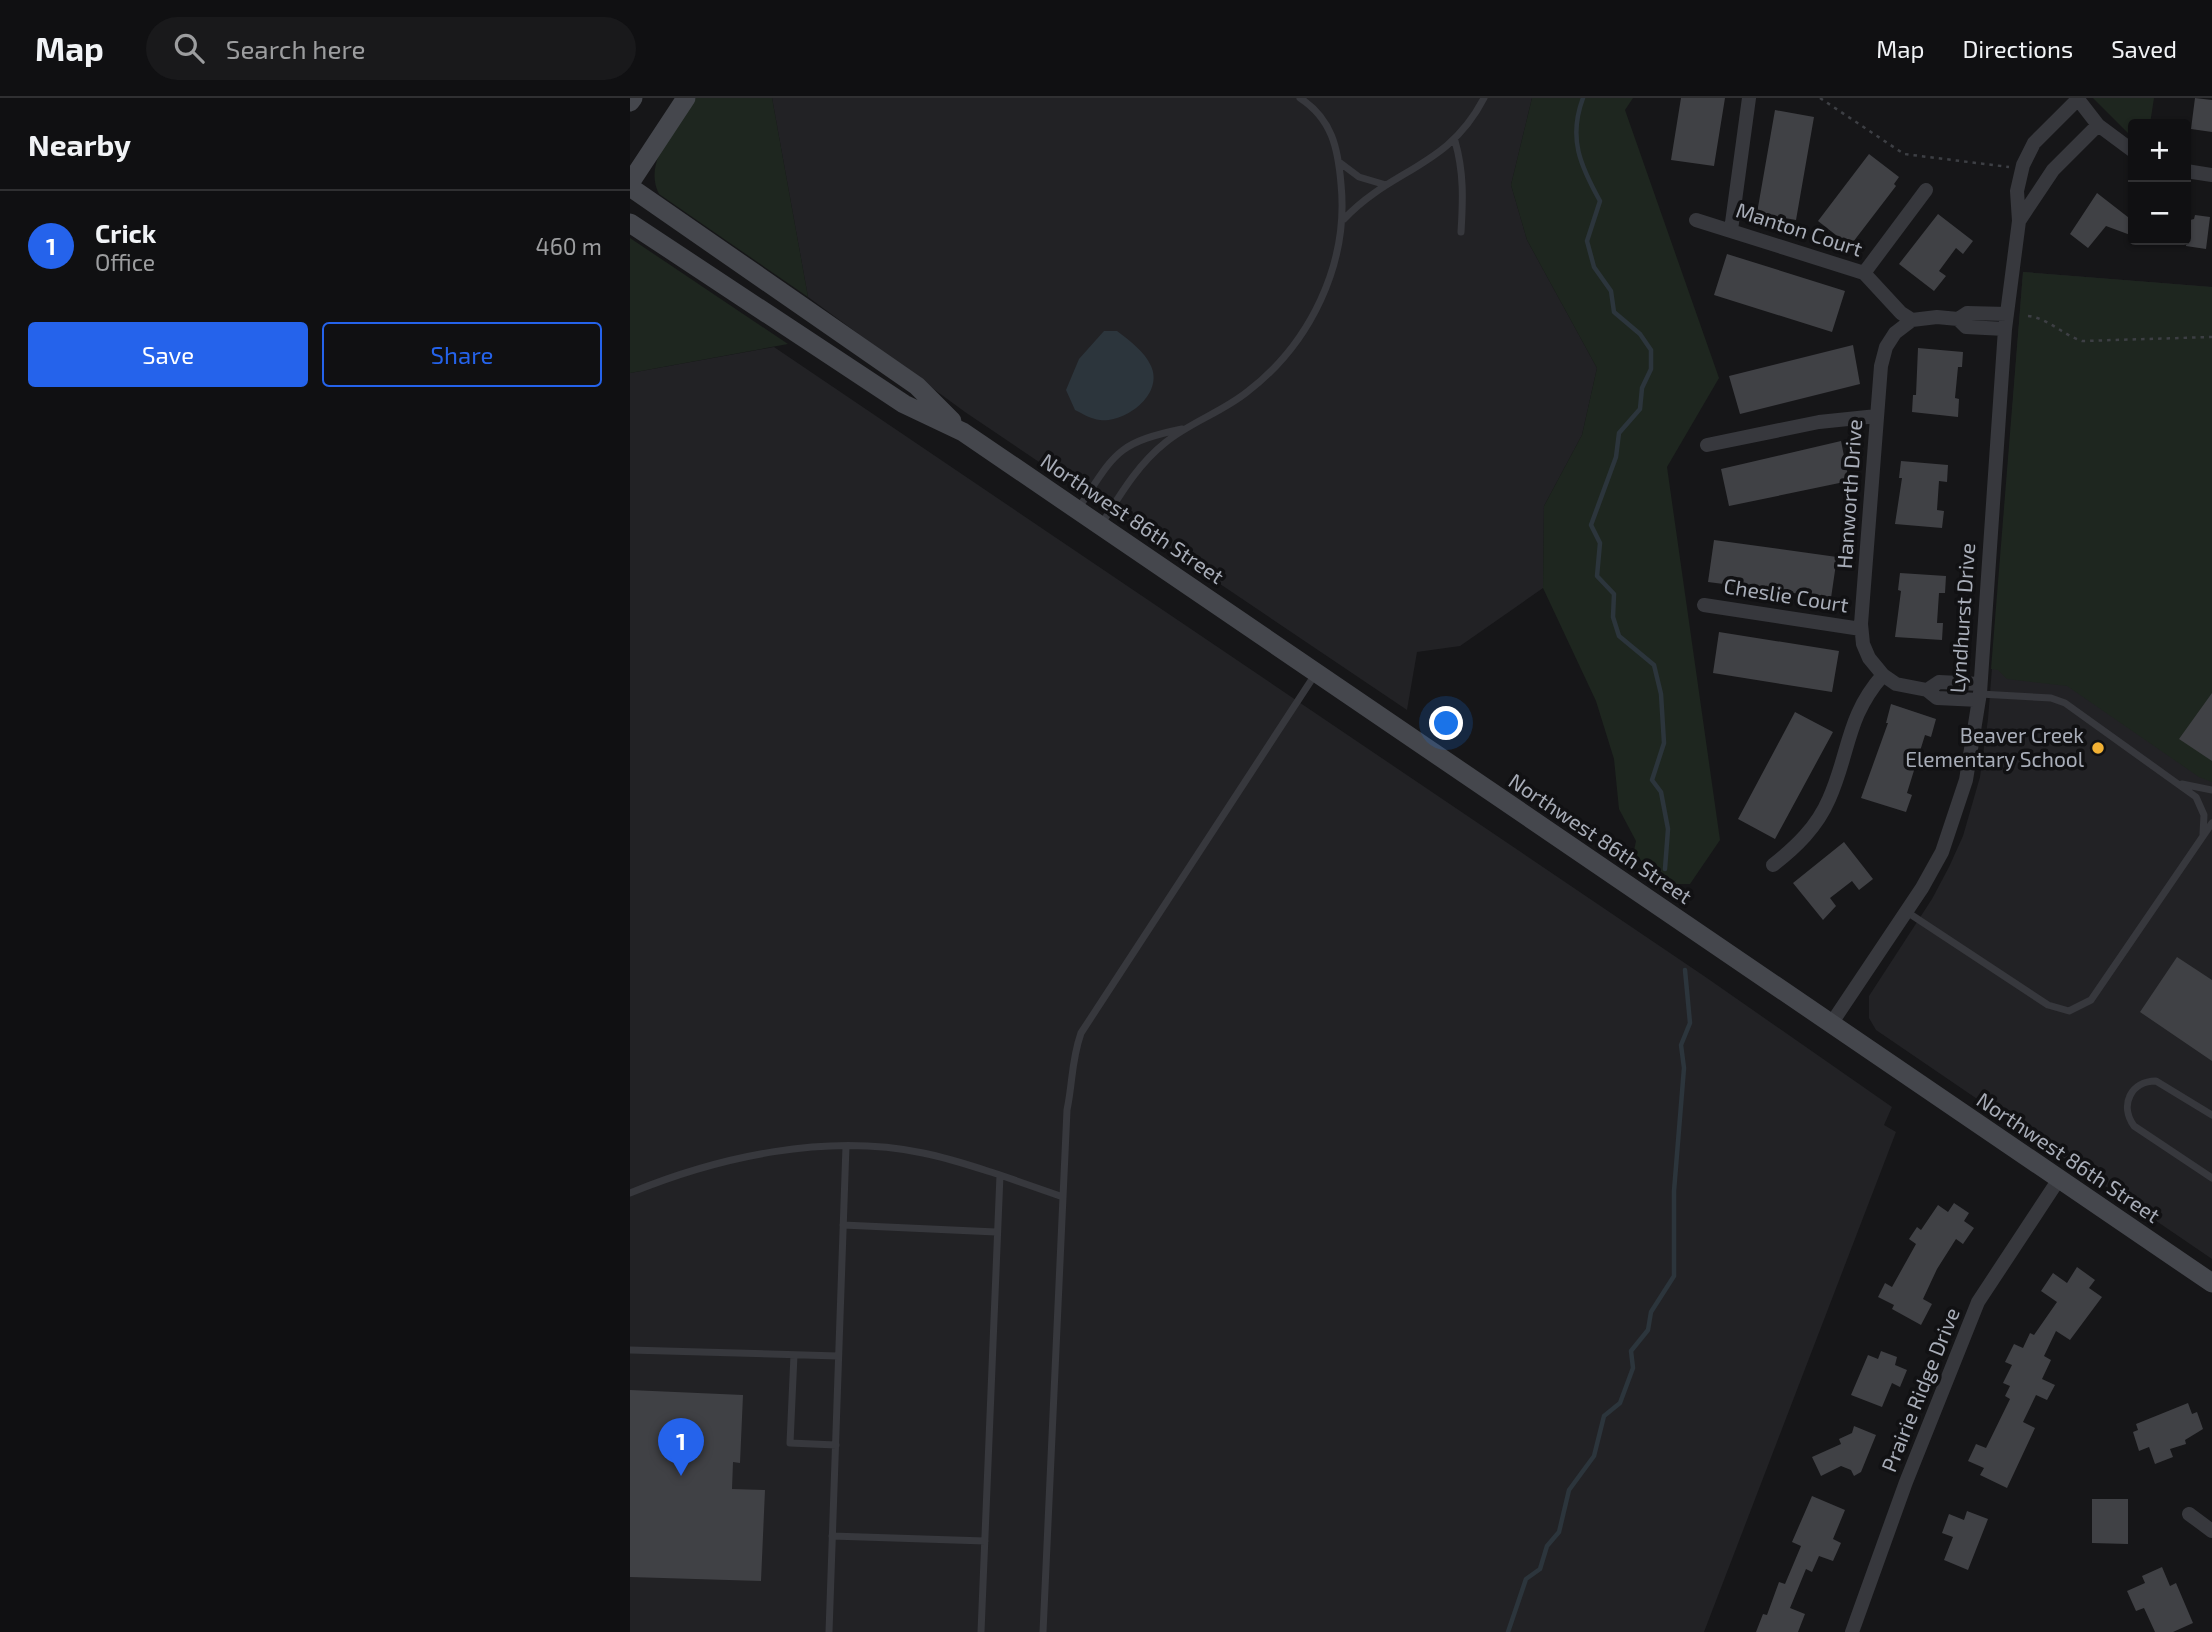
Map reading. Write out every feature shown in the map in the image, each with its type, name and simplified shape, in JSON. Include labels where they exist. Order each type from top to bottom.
[{"type":"main road","points":[[630,185],[685,98]]},
{"type":"main road","name":"Northwest 86th Street","points":[[630,185],[917,386],[962,432]]},
{"type":"main road","name":"Northwest 86th Street","points":[[630,223],[904,404],[962,432],[2212,1283]]},
{"type":"street","points":[[1731,230],[1749,98]]},
{"type":"street","points":[[2077,99],[2098,125],[2128,147]]},
{"type":"street","name":"Lyndhurst Drive","points":[[1831,1024],[1907,912],[1942,852],[1956,817],[1971,757],[1980,692],[2005,330],[2019,221],[2017,191],[2022,170],[2042,134],[2077,99]]},
{"type":"street","name":"Lyndhurst Drive","points":[[2019,221],[2053,170],[2098,125]]},
{"type":"street","points":[[2191,172],[2212,175]]},
{"type":"street","points":[[1864,273],[1926,190]]},
{"type":"street","name":"Manton Court","points":[[1696,220],[1864,273],[1901,313],[1912,320]]},
{"type":"street","points":[[1912,320],[1958,318],[1967,313],[2007,314]]},
{"type":"street","points":[[1958,318],[1966,327],[2005,330]]},
{"type":"street","name":"Hanworth Drive","points":[[1883,675],[1869,658],[1861,629],[1881,366],[1886,347],[1895,333],[1912,320]]},
{"type":"street","points":[[1707,445],[1819,422],[1877,416]]},
{"type":"street","name":"Cheslie Court","points":[[1704,605],[1861,629]]},
{"type":"street","points":[[1773,865],[1804,838],[1818,820],[1829,800],[1863,697],[1883,675],[1896,684],[1927,690],[1939,682],[1980,692]]},
{"type":"street","name":"Prairie Ridge Drive","points":[[1852,1632],[1906,1482],[1978,1303],[2059,1179]]},
{"type":"street","points":[[2189,1514],[2212,1531]]},
{"type":"lane","points":[[1101,526],[1143,462],[1186,428],[1248,392],[1276,366],[1303,332],[1323,296],[1345,219],[1339,162],[1335,141],[1325,120],[1300,98]]},
{"type":"lane","points":[[1345,219],[1369,196],[1455,141],[1484,98]]},
{"type":"lane","points":[[1455,141],[1462,165],[1464,190],[1461,232]]},
{"type":"lane","points":[[1339,162],[1359,177],[1387,186]]},
{"type":"lane","points":[[1077,510],[1116,453],[1136,440],[1186,428]]},
{"type":"lane","points":[[1043,1632],[1067,1110],[1073,1083],[1071,1063],[1081,1033],[1317,672]]},
{"type":"lane","points":[[1980,692],[2051,698],[2064,703],[2196,797],[2201,806],[2203,835]]},
{"type":"lane","points":[[2181,784],[2212,790]]},
{"type":"lane","points":[[1907,912],[2048,1005],[2069,1011],[2091,1000],[2212,823]]},
{"type":"lane","points":[[2212,1115],[2156,1081],[2140,1084],[2129,1095],[2127,1103],[2129,1119],[2134,1126],[2212,1178]]},
{"type":"lane","points":[[630,1192],[676,1174],[729,1160],[846,1146],[921,1153],[1000,1175],[1063,1197]]},
{"type":"lane","points":[[829,1632],[846,1146]]},
{"type":"lane","points":[[981,1632],[1000,1175]]},
{"type":"lane","points":[[843,1226],[996,1231]]},
{"type":"lane","points":[[630,1350],[838,1356]]},
{"type":"lane","points":[[794,1355],[790,1443],[836,1445]]},
{"type":"lane","points":[[832,1536],[985,1541]]},
{"type":"path","points":[[1820,98],[1903,154],[2022,170]]},
{"type":"path","points":[[2028,316],[2046,321],[2066,336],[2082,341],[2212,337]]},
{"type":"shaded area","points":[[696,98],[772,98],[808,297],[659,194],[655,182],[658,156]]},
{"type":"shaded area","points":[[772,98],[1532,98],[1511,185],[1527,240],[1597,368],[1582,435],[1544,506],[1543,588],[1460,646],[1417,652],[1407,710],[965,412],[808,297]]},
{"type":"shaded area","points":[[1532,98],[1633,98],[1625,110],[1719,378],[1667,467],[1720,840],[1690,884],[1676,884],[1633,855],[1636,841],[1619,809],[1614,759],[1596,701],[1543,588],[1544,506],[1582,435],[1597,368],[1527,240],[1511,185]]},
{"type":"shaded area","points":[[2093,98],[2154,98],[2151,119],[2128,119],[2128,133]]},
{"type":"shaded area","points":[[630,238],[788,344],[630,373]]},
{"type":"shaded area","name":"Beaver Creek Elementary School","points":[[2023,272],[2212,287],[2212,1259],[1876,1030],[1869,1018],[1869,996],[1932,899],[1949,867],[1963,836],[1980,777],[1988,719]]},
{"type":"shaded area","points":[[2023,272],[2212,287],[2212,782],[2199,777],[2067,686],[2007,679],[1998,670],[1991,669]]},
{"type":"shaded area","points":[[1104,331],[1117,331],[1136,347],[1145,356],[1154,376],[1152,387],[1140,405],[1121,417],[1110,420],[1100,420],[1075,410],[1066,390],[1079,359]]},
{"type":"shaded area","points":[[774,347],[1704,976],[1892,1107],[1884,1125],[1896,1132],[1704,1632],[630,1632],[630,373]]},
{"type":"building","points":[[1681,98],[1725,98],[1714,166],[1671,160]]},
{"type":"building","points":[[2195,98],[2212,100],[2212,132],[2191,129]]},
{"type":"building","points":[[1775,110],[1814,117],[1796,220],[1757,213]]},
{"type":"building","points":[[1869,154],[1899,177],[1894,184],[1896,186],[1850,246],[1818,221]]},
{"type":"building","points":[[2097,193],[2128,217],[2128,234],[2106,226],[2088,248],[2070,234]]},
{"type":"building","points":[[1938,214],[1973,241],[1963,254],[1956,248],[1939,271],[1946,276],[1934,291],[1899,264]]},
{"type":"building","points":[[2195,215],[2210,217],[2206,249],[2186,246],[2191,245],[2191,220]]},
{"type":"building","points":[[1727,254],[1845,291],[1832,332],[1714,295]]},
{"type":"building","points":[[1853,345],[1860,384],[1740,414],[1729,376]]},
{"type":"building","points":[[1918,348],[1963,352],[1962,367],[1958,367],[1955,398],[1959,399],[1958,417],[1912,412],[1913,395],[1916,395]]},
{"type":"building","points":[[1841,441],[1849,481],[1729,506],[1721,469]]},
{"type":"building","points":[[1901,461],[1948,465],[1947,482],[1939,481],[1937,510],[1944,511],[1942,528],[1895,524],[1902,478],[1899,478]]},
{"type":"building","points":[[1714,540],[1837,557],[1831,598],[1708,582]]},
{"type":"building","points":[[1900,573],[1946,576],[1945,593],[1939,593],[1937,623],[1943,623],[1942,640],[1895,637],[1901,591],[1898,590]]},
{"type":"building","points":[[1719,632],[1839,651],[1832,692],[1713,673]]},
{"type":"building","points":[[2212,693],[2212,761],[2179,739]]},
{"type":"building","points":[[1891,704],[1936,719],[1931,737],[1925,735],[1907,793],[1912,795],[1906,812],[1861,798],[1888,723]]},
{"type":"building","points":[[1795,712],[1833,732],[1775,839],[1738,819]]},
{"type":"building","points":[[1844,842],[1873,879],[1859,890],[1852,881],[1830,898],[1836,906],[1823,920],[1793,883]]},
{"type":"building","points":[[2177,957],[2212,980],[2212,1061],[2140,1012]]},
{"type":"building","points":[[1954,1203],[1969,1213],[1964,1221],[1974,1228],[1963,1244],[1956,1239],[1937,1269],[1923,1299],[1932,1304],[1921,1325],[1892,1309],[1894,1305],[1878,1297],[1885,1283],[1892,1287],[1916,1244],[1909,1239],[1917,1227],[1921,1230],[1938,1205],[1948,1212]]},
{"type":"building","points":[[2077,1267],[2095,1280],[2089,1288],[2102,1297],[2070,1340],[2056,1331],[2044,1356],[2051,1360],[2042,1379],[2055,1385],[2047,1400],[2036,1395],[2023,1422],[2035,1428],[2007,1488],[1980,1475],[1984,1468],[1968,1461],[1976,1444],[1986,1448],[2010,1399],[2005,1396],[2010,1386],[2003,1383],[2012,1365],[2005,1362],[2014,1344],[2023,1348],[2030,1333],[2034,1335],[2057,1302],[2041,1291],[2053,1273],[2067,1283]]},
{"type":"building","points":[[1881,1351],[1897,1357],[1895,1365],[1907,1370],[1900,1387],[1892,1383],[1882,1407],[1851,1395],[1868,1355],[1878,1359]]},
{"type":"building","points":[[630,1390],[743,1395],[740,1463],[733,1462],[732,1489],[765,1490],[761,1581],[630,1577]]},
{"type":"building","points":[[2188,1403],[2192,1414],[2197,1412],[2203,1429],[2185,1440],[2186,1444],[2170,1449],[2173,1457],[2155,1464],[2149,1447],[2139,1451],[2133,1432],[2138,1430],[2136,1424]]},
{"type":"building","points":[[1854,1426],[1876,1435],[1861,1472],[1854,1476],[1851,1470],[1841,1466],[1821,1476],[1812,1457],[1841,1444],[1839,1439],[1852,1433]]},
{"type":"building","points":[[1812,1496],[1845,1510],[1833,1539],[1841,1543],[1833,1561],[1819,1556],[1812,1572],[1806,1569],[1790,1608],[1805,1614],[1798,1632],[1756,1632],[1763,1614],[1767,1615],[1779,1582],[1785,1584],[1801,1546],[1792,1542]]},
{"type":"building","points":[[2092,1499],[2128,1499],[2128,1544],[2092,1543]]},
{"type":"building","points":[[1967,1511],[1988,1519],[1968,1570],[1944,1560],[1953,1537],[1942,1533],[1949,1514],[1964,1520]]},
{"type":"building","points":[[2162,1567],[2170,1586],[2176,1583],[2193,1623],[2173,1632],[2155,1632],[2144,1608],[2136,1611],[2127,1591],[2145,1583],[2142,1576]]},
{"type":"waterway","points":[[1583,98],[1577,126],[1578,151],[1600,201],[1587,241],[1594,267],[1611,291],[1614,312],[1640,334],[1651,350],[1651,369],[1642,388],[1640,409],[1619,433],[1616,457],[1591,525],[1600,543],[1597,576],[1614,594],[1613,617],[1619,636],[1654,665],[1661,694],[1664,743],[1652,780],[1661,792],[1668,829],[1665,869]]},
{"type":"waterway","points":[[1508,1632],[1526,1579],[1540,1569],[1547,1546],[1559,1532],[1569,1490],[1594,1456],[1604,1416],[1620,1403],[1633,1368],[1631,1351],[1648,1330],[1651,1312],[1674,1276],[1674,1191],[1684,1068],[1681,1045],[1690,1023],[1685,970]]},
{"type":"place","name":"Beaver Creek Elementary School","points":[[2098,748]]},
{"type":"place","name":"Crick","points":[[681,1476]]}]
